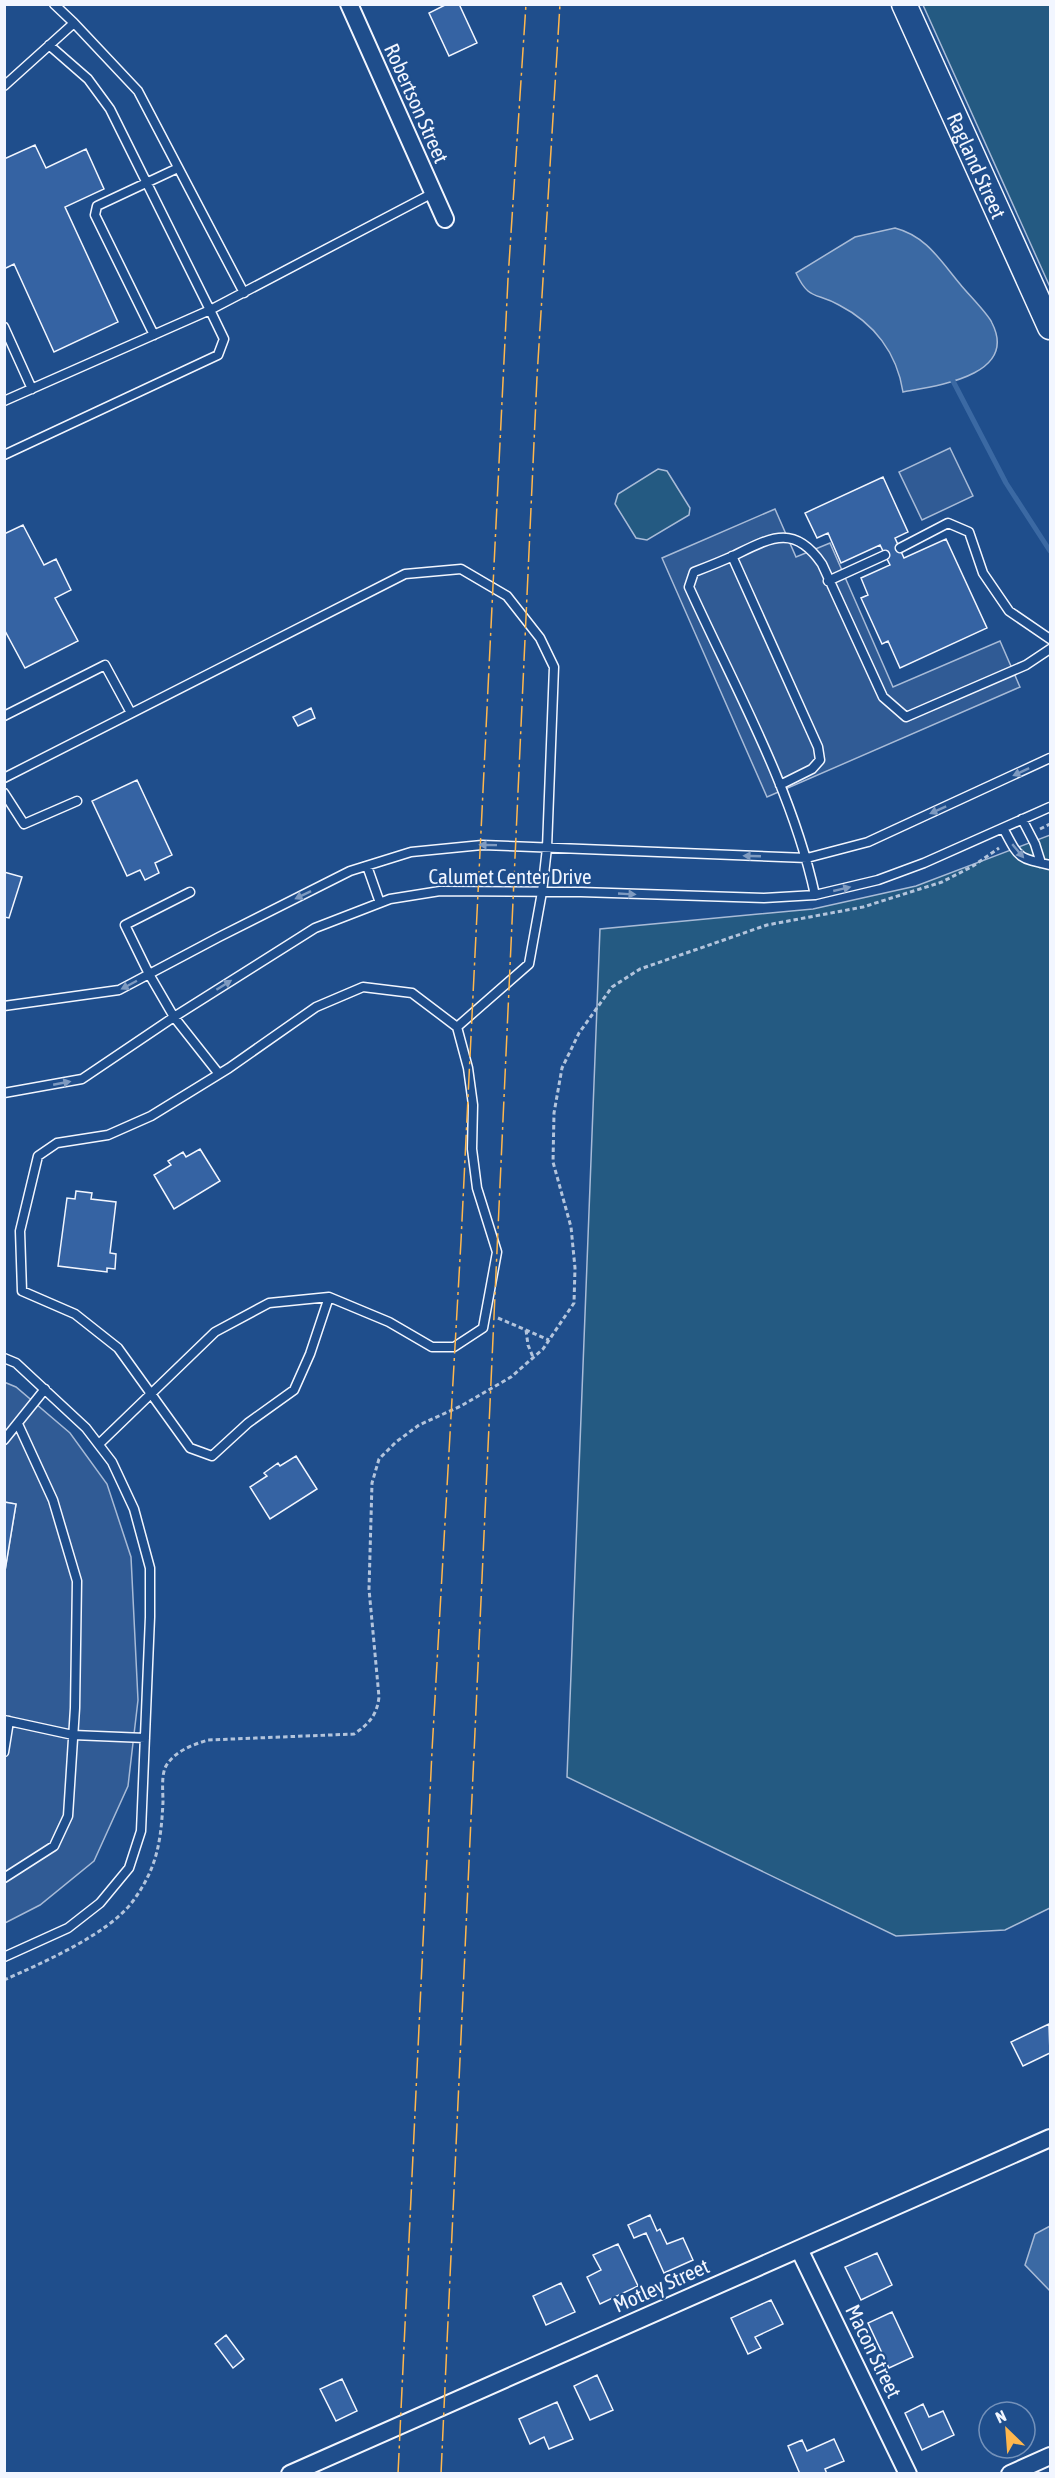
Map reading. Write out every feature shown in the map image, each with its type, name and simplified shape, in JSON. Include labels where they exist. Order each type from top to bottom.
[{"type":"street","name":"Robertson Street","points":[[349,4],[445,219]]},
{"type":"street","name":"Ragland Street","points":[[904,4],[1050,327]]},
{"type":"street","name":"Motley Street","points":[[290,2474],[1050,2138]]},
{"type":"street","name":"Macon Street","points":[[799,2249],[908,2474]]},
{"type":"street","points":[[1010,2474],[1050,2456]]},
{"type":"lane","points":[[54,4],[138,91],[244,293]]},
{"type":"lane","points":[[4,86],[74,23]]},
{"type":"lane","points":[[4,455],[218,355],[224,339],[110,109],[88,79],[49,45]]},
{"type":"lane","points":[[154,335],[95,215],[97,206],[178,168]]},
{"type":"lane","points":[[4,401],[210,310],[433,193]]},
{"type":"lane","points":[[4,327],[32,389]]},
{"type":"lane","points":[[900,548],[948,522],[969,532],[983,573],[1009,611],[1050,639]]},
{"type":"lane","points":[[815,895],[807,858],[780,785],[688,587],[694,573],[765,539],[792,538],[812,549],[822,564],[883,697],[906,717],[1026,665],[1050,649]]},
{"type":"lane","points":[[828,581],[885,555]]},
{"type":"lane","points":[[732,556],[818,747],[820,760],[812,769],[780,785]]},
{"type":"lane","points":[[4,778],[405,574],[461,569],[507,596],[540,638],[554,667],[547,848],[529,964],[457,1027]]},
{"type":"lane","points":[[4,716],[105,665],[131,713]]},
{"type":"lane","name":"Calumet Center Drive","points":[[4,1006],[119,990],[350,872],[411,852],[482,845],[807,858],[868,842],[1050,758]]},
{"type":"lane","points":[[4,793],[24,824],[77,801]]},
{"type":"lane","name":"Calumet Center Drive","points":[[4,1093],[82,1079],[174,1017],[315,928],[390,899],[440,891],[542,891],[764,898],[815,895],[878,880],[924,863],[1050,807]]},
{"type":"lane","points":[[1004,828],[1020,856],[1035,864],[1046,864],[1022,819]]},
{"type":"lane","points":[[367,866],[380,903]]},
{"type":"lane","points":[[190,892],[125,926],[149,975],[174,1017],[219,1074]]},
{"type":"lane","points":[[99,1444],[150,1395],[215,1332],[269,1303],[329,1297],[389,1322],[432,1347],[454,1347],[483,1328],[497,1252],[477,1188],[472,1149],[473,1105],[468,1068],[457,1027],[412,993],[363,987],[316,1007],[219,1074],[151,1116],[108,1135],[57,1143],[38,1156],[20,1231],[22,1291],[75,1314],[118,1348],[150,1395],[190,1448],[212,1456],[248,1423],[294,1390],[310,1354],[329,1297]]},
{"type":"lane","points":[[4,1358],[16,1363],[86,1428],[112,1462],[134,1509],[150,1568],[141,1831],[129,1868],[100,1903],[68,1928],[4,1957]]},
{"type":"lane","points":[[4,1440],[45,1389]]},
{"type":"lane","points":[[4,1878],[54,1846],[68,1816],[73,1735],[77,1581],[53,1500],[18,1424]]},
{"type":"lane","points":[[4,1752],[7,1721],[73,1735],[145,1738]]},
{"type":"path","points":[[4,1980],[103,1930],[132,1902],[157,1858],[165,1768],[187,1747],[208,1740],[354,1734],[367,1725],[378,1710],[379,1697],[369,1589],[372,1483],[379,1459],[396,1442],[419,1425],[461,1406],[511,1377],[549,1340],[574,1303],[575,1268],[571,1227],[553,1162],[554,1113],[562,1068],[575,1041],[612,987],[640,969],[767,926],[863,907],[942,882],[974,866],[999,848]]},
{"type":"path","points":[[486,1314],[549,1340]]},
{"type":"path","points":[[526,1330],[528,1345],[533,1357]]},
{"type":"shaded area","points":[[923,5],[1050,5],[1050,287]]},
{"type":"shaded area","points":[[895,228],[915,237],[932,250],[990,319],[997,341],[994,355],[984,367],[952,382],[903,392],[895,364],[873,330],[852,312],[809,292],[796,273],[855,237]]},
{"type":"shaded area","points":[[950,448],[973,496],[922,520],[899,472]]},
{"type":"shaded area","points":[[658,469],[667,471],[690,508],[689,515],[647,540],[636,538],[615,504],[618,494]]},
{"type":"shaded area","points":[[775,509],[796,557],[830,543],[893,687],[1000,641],[1020,687],[767,797],[662,558]]},
{"type":"shaded area","points":[[1050,835],[1050,1908],[1005,1930],[896,1936],[567,1777],[600,929],[813,909],[916,886]]},
{"type":"shaded area","points":[[4,1382],[16,1387],[70,1433],[107,1484],[131,1557],[138,1700],[128,1786],[94,1861],[40,1905],[5,1923],[4,1577],[16,1504],[5,1502]]},
{"type":"shaded area","points":[[1050,2226],[1050,2291],[1025,2265],[1035,2234]]},
{"type":"building","points":[[447,4],[459,4],[477,43],[449,56],[429,13]]},
{"type":"building","points":[[35,145],[46,168],[86,149],[104,189],[65,207],[118,322],[54,352],[14,264],[4,269],[4,159]]},
{"type":"building","points":[[883,477],[908,532],[895,538],[904,558],[946,539],[987,628],[900,668],[888,641],[882,644],[861,598],[868,595],[861,578],[890,565],[880,545],[841,563],[828,533],[817,538],[805,513]]},
{"type":"building","points":[[23,525],[44,565],[56,559],[71,590],[55,598],[78,641],[25,668],[4,629],[4,534]]},
{"type":"building","points":[[311,708],[315,718],[298,726],[293,717]]},
{"type":"building","points":[[137,780],[172,855],[155,863],[159,873],[145,880],[140,870],[127,876],[92,801]]},
{"type":"building","points":[[4,872],[22,877],[9,918],[4,917]]},
{"type":"building","points":[[200,1149],[220,1181],[174,1209],[154,1175],[171,1165],[168,1161],[183,1152],[186,1157]]},
{"type":"building","points":[[76,1191],[92,1193],[91,1199],[116,1202],[110,1253],[116,1254],[115,1269],[107,1268],[107,1272],[58,1266],[67,1198],[75,1199]]},
{"type":"building","points":[[296,1456],[317,1489],[270,1519],[250,1487],[267,1476],[264,1473],[278,1463],[280,1466]]},
{"type":"building","points":[[4,1502],[16,1504],[4,1577]]},
{"type":"building","points":[[1049,2024],[1050,2053],[1023,2066],[1011,2042]]},
{"type":"building","points":[[650,2215],[657,2231],[660,2229],[667,2244],[683,2238],[693,2260],[664,2273],[646,2233],[634,2238],[628,2225]]},
{"type":"building","points":[[618,2244],[638,2286],[600,2304],[587,2277],[601,2270],[593,2255]]},
{"type":"building","points":[[877,2253],[892,2285],[861,2300],[845,2267]]},
{"type":"building","points":[[561,2283],[575,2312],[546,2325],[533,2296]]},
{"type":"building","points":[[771,2300],[783,2324],[755,2337],[761,2348],[748,2354],[731,2318]]},
{"type":"building","points":[[892,2312],[913,2357],[889,2368],[868,2323]]},
{"type":"building","points":[[226,2335],[244,2359],[233,2368],[215,2344]]},
{"type":"building","points":[[597,2375],[613,2410],[590,2420],[574,2386]]},
{"type":"building","points":[[342,2379],[357,2411],[336,2421],[320,2389]]},
{"type":"building","points":[[557,2402],[573,2439],[549,2449],[544,2437],[530,2444],[519,2419]]},
{"type":"building","points":[[923,2404],[929,2417],[943,2411],[954,2435],[922,2450],[905,2413]]},
{"type":"building","points":[[834,2439],[844,2461],[825,2469],[827,2474],[800,2474],[788,2446],[802,2440],[807,2451]]},
{"type":"waterway","points":[[953,381],[1006,483],[1050,551]]},
{"type":"power","points":[[398,2474],[432,1751],[461,1241],[508,279],[526,4]]},
{"type":"power","points":[[441,2474],[537,377],[560,4]]}]
